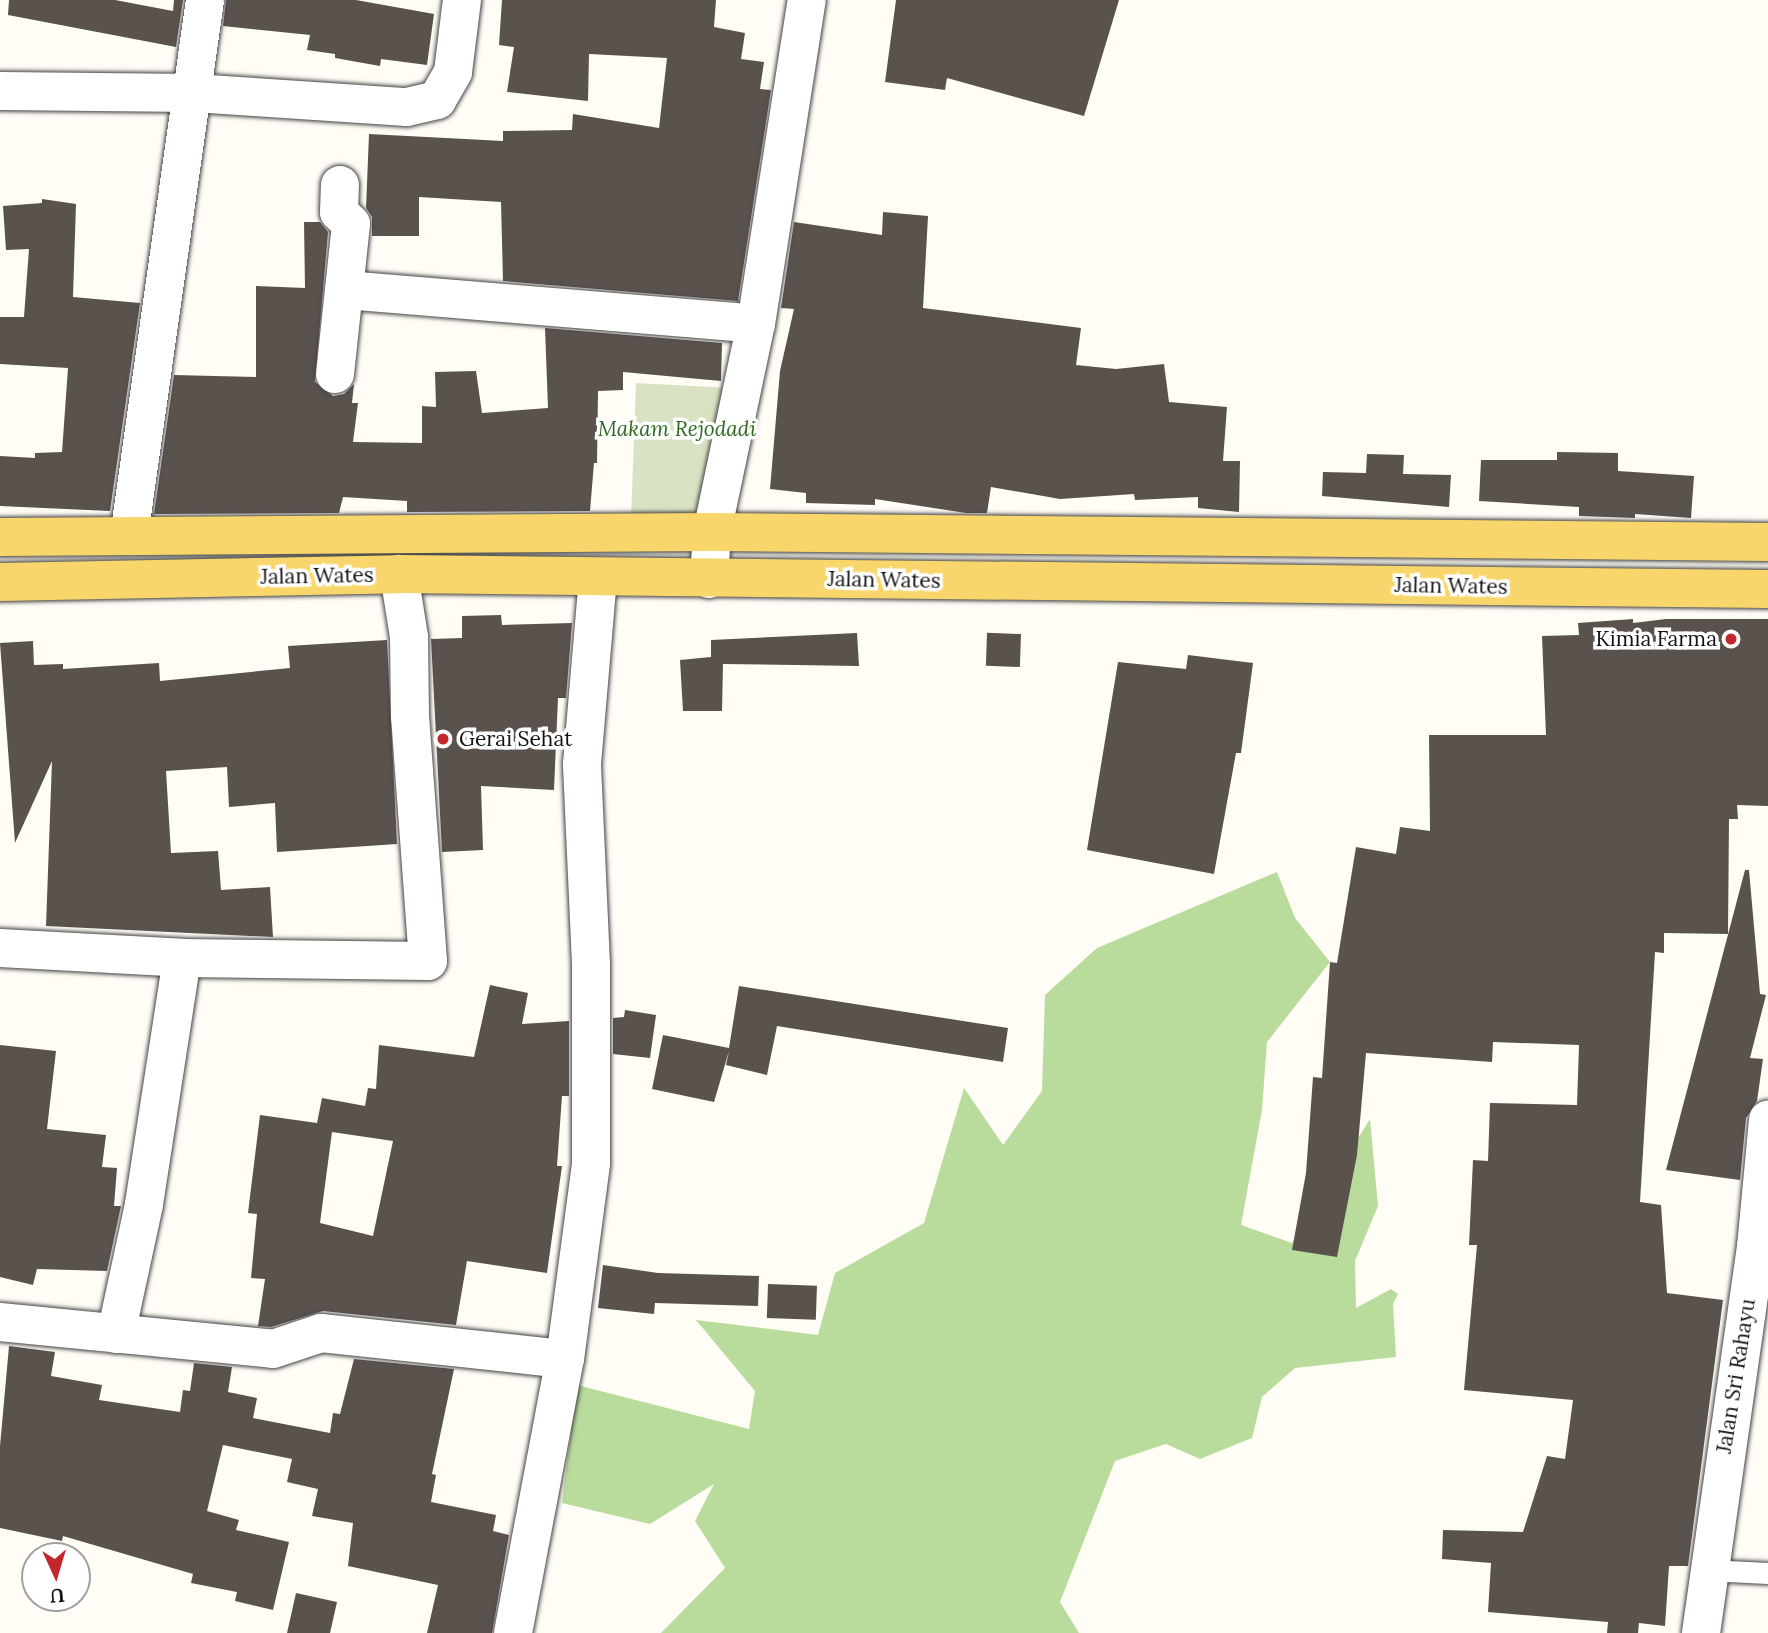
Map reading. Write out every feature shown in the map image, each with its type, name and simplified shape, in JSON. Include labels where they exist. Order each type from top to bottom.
[{"type":"main road","name":"Jalan Wates","points":[[0,537],[712,532],[1768,542]]},
{"type":"main road","name":"Jalan Wates","points":[[0,582],[399,574],[1768,589]]},
{"type":"street","points":[[129,536],[194,93],[205,0]]},
{"type":"street","points":[[0,91],[194,93],[407,107],[437,100],[453,72],[462,0]]},
{"type":"street","points":[[709,579],[712,532],[756,324],[807,0]]},
{"type":"street","points":[[335,374],[351,224],[339,212],[340,185]]},
{"type":"street","points":[[346,290],[756,324]]},
{"type":"street","points":[[0,948],[182,958],[428,961],[410,716],[409,637],[399,574]]},
{"type":"street","points":[[513,1633],[565,1359],[591,1163],[590,964],[582,764],[598,578]]},
{"type":"street","points":[[116,1334],[144,1204],[182,958]]},
{"type":"street","name":"Jalan Sri Rahayu","points":[[1701,1633],[1707,1570],[1762,1248],[1768,1119]]},
{"type":"street","points":[[0,1322],[273,1349],[321,1333],[565,1359]]},
{"type":"lane","points":[[1707,1570],[1768,1573]]},
{"type":"green space","name":"Makam Rejodadi","points":[[636,383],[730,388],[701,519],[631,520]]},
{"type":"green space","points":[[1277,872],[1295,918],[1330,962],[1267,1042],[1262,1110],[1241,1225],[1292,1243],[1370,1119],[1378,1206],[1355,1261],[1356,1308],[1391,1289],[1398,1294],[1393,1304],[1396,1357],[1295,1368],[1262,1397],[1252,1438],[1200,1459],[1166,1444],[1115,1461],[1060,1602],[1079,1633],[661,1633],[725,1568],[695,1521],[714,1484],[650,1524],[562,1503],[577,1385],[749,1429],[755,1391],[696,1320],[818,1335],[835,1273],[924,1223],[964,1088],[1003,1145],[1042,1091],[1045,995],[1097,948]]},
{"type":"building","points":[[9,0],[115,0],[173,11],[174,0],[183,0],[176,47],[8,15]]},
{"type":"building","points":[[226,0],[356,0],[434,14],[427,65],[381,59],[380,66],[335,58],[335,54],[307,50],[310,35],[223,26]]},
{"type":"building","points":[[502,0],[716,0],[714,27],[745,33],[741,59],[764,62],[760,89],[771,90],[738,301],[503,281],[501,202],[419,197],[419,236],[372,236],[372,217],[366,208],[369,134],[503,141],[503,131],[572,130],[573,114],[659,128],[667,58],[589,54],[588,101],[507,92],[514,47],[499,45]]},
{"type":"building","points":[[896,0],[1119,0],[1084,116],[947,78],[945,90],[885,82]]},
{"type":"building","points":[[42,199],[76,204],[73,297],[140,303],[110,511],[0,506],[0,456],[35,458],[35,453],[62,452],[68,368],[0,364],[0,317],[24,317],[29,249],[6,250],[3,206],[42,203]]},
{"type":"building","points":[[883,212],[928,216],[923,308],[1081,328],[1076,365],[1116,369],[1164,364],[1169,402],[1227,407],[1223,461],[1240,461],[1239,512],[1198,508],[1198,497],[1135,500],[1134,494],[1060,499],[991,487],[987,513],[966,513],[875,499],[875,505],[806,503],[806,493],[770,489],[780,371],[794,309],[781,308],[794,222],[882,235]]},
{"type":"building","points":[[304,222],[320,222],[328,232],[315,382],[333,396],[344,394],[354,384],[352,403],[358,403],[353,442],[422,443],[422,406],[436,407],[435,372],[476,371],[482,413],[548,408],[545,328],[722,343],[721,381],[623,372],[623,390],[598,391],[597,463],[594,463],[590,511],[407,512],[407,501],[343,497],[339,513],[154,514],[174,375],[256,377],[256,286],[305,288]]},
{"type":"building","points":[[1557,452],[1618,453],[1618,471],[1694,476],[1691,518],[1635,514],[1635,518],[1579,516],[1579,507],[1479,501],[1481,460],[1557,460]]},
{"type":"building","points":[[1367,454],[1404,455],[1403,474],[1451,475],[1449,507],[1322,496],[1323,472],[1366,473]]},
{"type":"building","points":[[501,615],[502,625],[572,623],[566,698],[558,698],[554,790],[481,786],[483,850],[442,852],[431,639],[462,638],[462,616]]},
{"type":"building","points":[[1633,619],[1633,623],[1666,619],[1768,619],[1768,806],[1737,805],[1738,819],[1729,819],[1728,934],[1664,933],[1664,953],[1655,952],[1640,1202],[1661,1205],[1667,1293],[1723,1300],[1688,1566],[1669,1566],[1665,1626],[1639,1623],[1638,1633],[1607,1633],[1608,1622],[1488,1612],[1491,1563],[1442,1559],[1443,1530],[1523,1532],[1547,1456],[1565,1459],[1573,1400],[1464,1390],[1477,1245],[1469,1245],[1473,1160],[1488,1161],[1490,1103],[1577,1105],[1579,1045],[1493,1042],[1492,1062],[1366,1053],[1357,1155],[1337,1257],[1292,1250],[1306,1173],[1313,1077],[1322,1078],[1330,962],[1337,963],[1356,847],[1396,854],[1400,827],[1430,831],[1429,735],[1546,735],[1542,636],[1579,635],[1578,623]]},
{"type":"building","points":[[857,633],[859,666],[723,664],[722,711],[683,711],[680,660],[711,657],[711,640]]},
{"type":"building","points":[[987,633],[1021,634],[1020,667],[986,666]]},
{"type":"building","points":[[387,640],[397,844],[277,852],[275,803],[229,807],[227,767],[166,771],[171,853],[218,851],[221,890],[270,887],[273,937],[46,926],[52,761],[15,843],[0,643],[33,641],[34,665],[63,664],[63,669],[159,663],[160,681],[290,668],[288,646]]},
{"type":"building","points":[[1188,655],[1253,663],[1241,753],[1236,753],[1214,874],[1087,850],[1118,662],[1186,669]]},
{"type":"building","points":[[1745,870],[1749,870],[1760,994],[1766,995],[1750,1058],[1763,1059],[1757,1101],[1746,1118],[1740,1180],[1666,1170]]},
{"type":"building","points":[[490,985],[528,993],[522,1024],[569,1021],[569,1096],[562,1096],[557,1166],[562,1166],[547,1273],[467,1261],[456,1325],[323,1311],[271,1327],[258,1326],[265,1279],[251,1278],[257,1214],[248,1213],[260,1115],[317,1123],[322,1098],[365,1106],[368,1088],[376,1089],[379,1045],[474,1057]],"holes":[[[332,1132],[393,1141],[373,1236],[320,1223]]]},
{"type":"building","points":[[739,986],[1008,1028],[1003,1062],[777,1026],[767,1075],[726,1065],[729,1051],[714,1102],[652,1089],[663,1035],[729,1048]]},
{"type":"building","points":[[625,1010],[656,1015],[650,1058],[613,1054],[613,1018],[624,1017]]},
{"type":"building","points":[[0,1045],[56,1051],[47,1129],[106,1135],[102,1167],[117,1168],[114,1206],[121,1206],[107,1271],[37,1269],[33,1285],[0,1277]]},
{"type":"building","points":[[603,1265],[658,1273],[759,1276],[758,1306],[655,1303],[654,1314],[598,1308]]},
{"type":"building","points":[[768,1284],[817,1286],[816,1320],[767,1318]]},
{"type":"building","points":[[9,1346],[55,1352],[51,1376],[102,1385],[99,1400],[180,1412],[183,1390],[190,1391],[194,1363],[232,1367],[228,1392],[257,1398],[253,1418],[330,1433],[333,1413],[340,1414],[354,1359],[454,1369],[432,1474],[436,1475],[431,1502],[496,1515],[493,1531],[509,1535],[492,1633],[427,1633],[438,1585],[348,1566],[353,1523],[312,1516],[318,1489],[287,1482],[292,1459],[223,1445],[207,1511],[239,1520],[236,1530],[289,1542],[273,1610],[235,1601],[237,1592],[191,1583],[193,1574],[91,1542],[63,1536],[62,1541],[0,1528],[0,1446]]},
{"type":"building","points":[[296,1593],[337,1602],[330,1633],[287,1633]]},
{"type":"place","name":"Kimia Farma","points":[[1731,639]]},
{"type":"place","name":"Gerai Sehat","points":[[443,739]]}]
